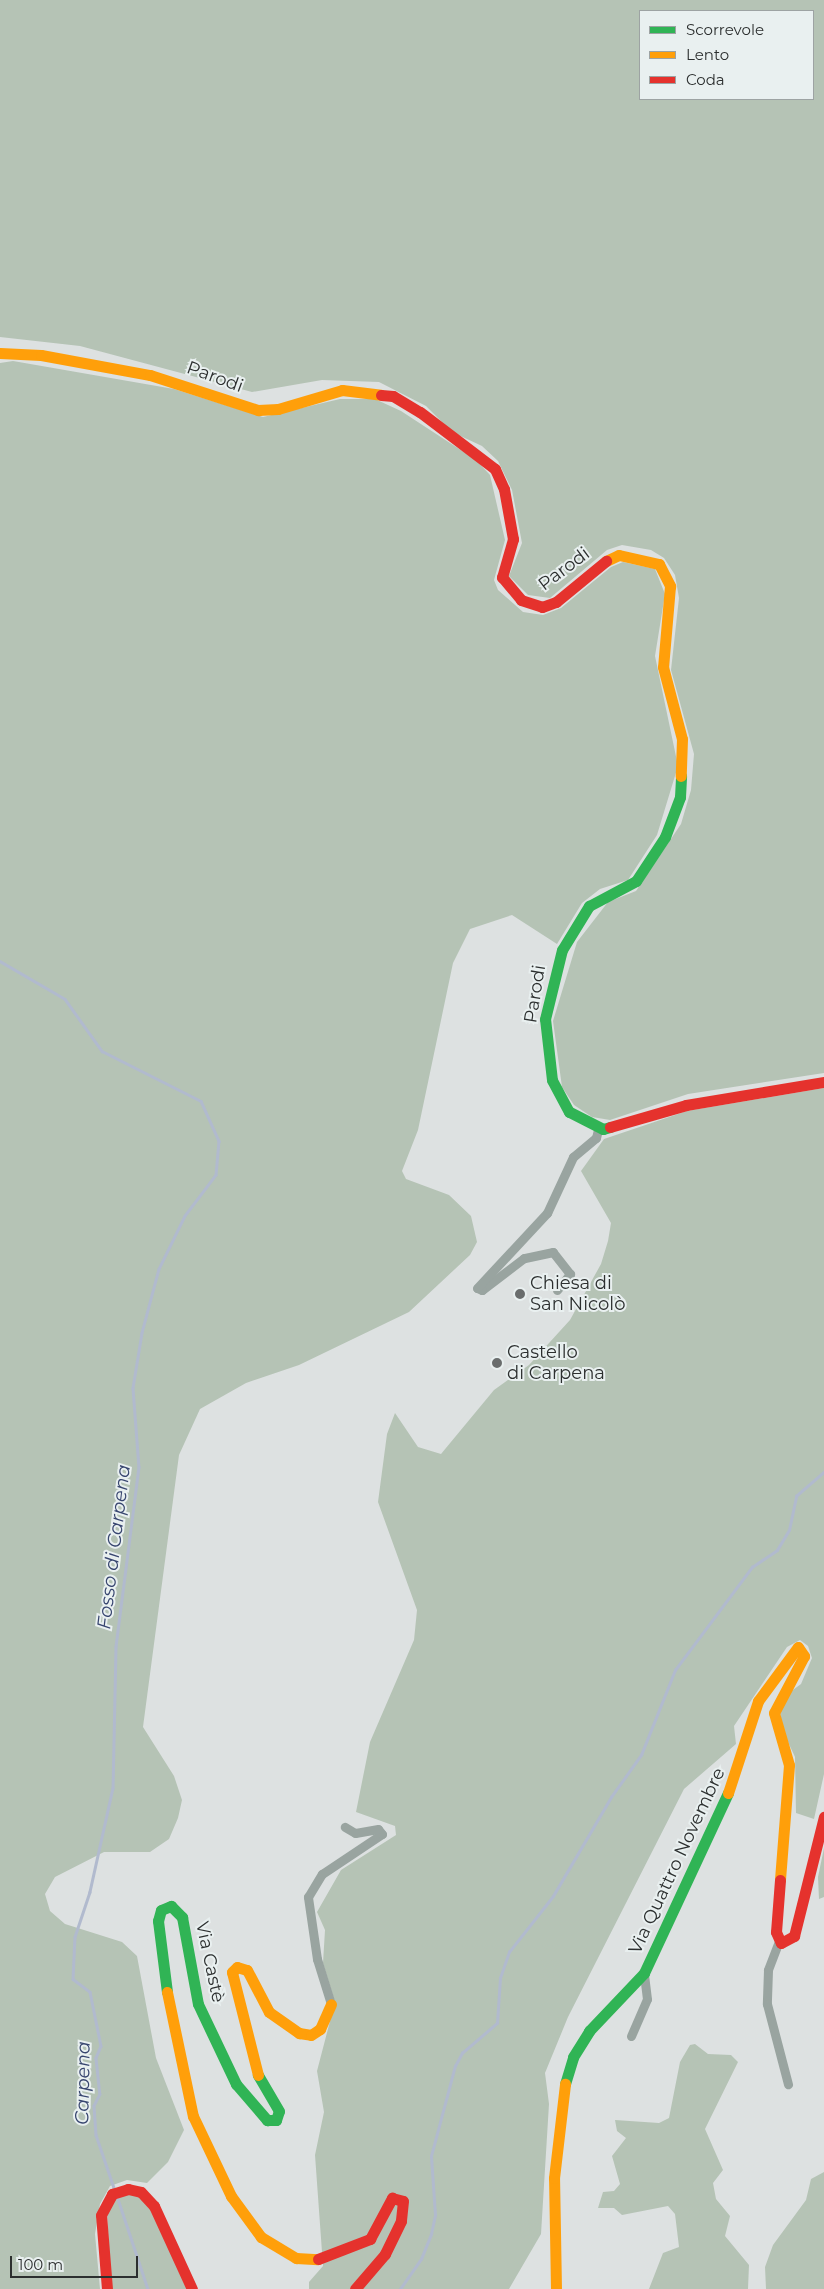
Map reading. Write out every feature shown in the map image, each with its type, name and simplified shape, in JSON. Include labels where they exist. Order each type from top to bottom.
[{"type":"street","name":"Parodi","points":[[0,353],[41,355],[158,377],[258,410],[278,409],[342,390],[394,396],[420,412],[449,438],[481,454],[495,469],[504,489],[513,539],[502,578],[521,600],[542,607],[556,602],[598,565],[620,555],[643,557],[662,568],[671,598],[663,667],[684,755],[680,797],[665,836],[633,885],[601,897],[579,919],[555,967],[545,1020],[550,1073],[557,1095],[575,1117],[598,1128]]},
{"type":"street","points":[[557,1290],[570,1274],[553,1252],[524,1258],[477,1290],[486,1274],[547,1213],[573,1156],[596,1138],[598,1128],[686,1105],[824,1082]]},
{"type":"street","name":"Via Quattro Novembre","points":[[556,2289],[554,2178],[567,2075],[589,2031],[644,1973],[739,1769],[758,1701],[790,1652],[800,1647],[804,1656],[774,1713],[788,1765],[776,1922],[779,1941]]},
{"type":"street","points":[[788,2082],[767,2004],[768,1970],[779,1941],[786,1943],[794,1936],[824,1817]]},
{"type":"street","name":"Via Castè","points":[[345,1827],[355,1833],[378,1829],[382,1834],[322,1874],[308,1896],[316,1959],[331,2004],[320,2029],[310,2035],[299,2033],[268,2012],[245,1968],[232,1972],[259,2080],[279,2112],[276,2120],[267,2120],[236,2084],[198,2004],[182,1917],[171,1906],[161,1910],[158,1921],[169,2005],[193,2116],[231,2196],[261,2236],[296,2258],[326,2259],[370,2239],[392,2198],[402,2201],[401,2221],[385,2254],[355,2289]]},
{"type":"street","points":[[631,2036],[645,2009],[644,1973]]},
{"type":"street","points":[[107,2289],[101,2215],[117,2192],[142,2192],[151,2201],[192,2289]]},
{"type":"green space","points":[[0,0],[824,0],[824,1073],[688,1094],[610,1120],[592,1117],[574,1105],[562,1087],[553,1021],[577,942],[608,902],[636,891],[681,824],[691,790],[694,754],[671,670],[679,598],[675,575],[664,558],[651,550],[622,545],[607,550],[550,598],[528,595],[509,576],[522,543],[512,490],[498,461],[482,446],[452,432],[426,406],[379,382],[322,380],[252,392],[80,346],[0,337]]},
{"type":"green space","points":[[13,361],[174,389],[263,417],[340,399],[375,399],[401,411],[476,460],[490,475],[505,540],[494,580],[498,590],[523,612],[543,615],[561,608],[611,567],[623,562],[655,569],[665,594],[655,656],[678,766],[657,835],[628,880],[600,889],[582,903],[557,944],[512,915],[470,929],[453,963],[418,1130],[402,1171],[406,1179],[449,1195],[471,1216],[477,1242],[470,1255],[409,1312],[299,1365],[246,1383],[200,1409],[179,1455],[143,1727],[174,1776],[182,1800],[178,1818],[169,1839],[150,1852],[104,1852],[55,1877],[45,1894],[50,1911],[65,1924],[122,1942],[137,1956],[156,2058],[184,2130],[168,2162],[147,2183],[127,2180],[110,2186],[100,2204],[95,2234],[100,2289],[0,2289],[0,363]]},
{"type":"green space","points":[[824,1088],[824,1774],[814,1819],[796,1813],[795,1757],[782,1729],[780,1711],[786,1695],[801,1684],[812,1658],[808,1646],[800,1640],[787,1647],[734,1726],[736,1744],[684,1789],[568,2017],[545,2073],[549,2104],[541,2234],[509,2289],[309,2289],[309,2282],[323,2266],[315,2155],[324,2112],[317,2071],[335,2002],[323,1963],[325,1930],[317,1912],[341,1870],[396,1835],[395,1826],[356,1812],[370,1742],[414,1640],[417,1610],[378,1502],[387,1434],[395,1413],[418,1447],[441,1454],[494,1390],[529,1365],[570,1320],[601,1264],[608,1241],[611,1223],[581,1171],[604,1139],[687,1111]]},
{"type":"green space","points":[[824,1848],[824,1897],[819,1899],[818,1877]]},
{"type":"green space","points":[[695,2044],[708,2054],[731,2055],[738,2062],[705,2129],[723,2170],[713,2183],[716,2199],[730,2216],[725,2236],[749,2265],[748,2289],[649,2289],[663,2253],[679,2247],[675,2214],[668,2206],[622,2215],[614,2208],[598,2208],[603,2192],[614,2191],[620,2184],[612,2156],[626,2138],[617,2131],[615,2120],[659,2123],[669,2118],[680,2062],[690,2045]]},
{"type":"green space","points":[[824,2172],[824,2289],[766,2289],[765,2267],[773,2245],[806,2200],[811,2179]]},
{"type":"green space","points":[[121,2193],[138,2195],[148,2204],[187,2289],[111,2289],[107,2210]]},
{"type":"waterway","name":"Fosso di Carpena","points":[[0,961],[65,999],[102,1051],[201,1101],[219,1141],[216,1175],[185,1216],[159,1269],[142,1333],[133,1388],[139,1467],[116,1647],[113,1788],[90,1892],[75,1937],[73,1979],[90,1992],[101,2046],[96,2058],[100,2094],[94,2106],[96,2135],[114,2188]]},
{"type":"waterway","points":[[400,2289],[421,2259],[431,2234],[435,2215],[431,2156],[455,2066],[462,2053],[497,2023],[500,1978],[509,1952],[553,1896],[611,1797],[641,1755],[675,1670],[752,1567],[777,1550],[789,1530],[796,1496],[824,1472]]},
{"type":"waterway","name":"Carpena","points":[[117,2196],[148,2289]]},
{"type":"traffic: fast","points":[[610,1127],[603,1129],[569,1112],[552,1080],[545,1019],[562,950],[589,906],[636,881],[665,837],[680,797],[681,776]]},
{"type":"traffic: fast","points":[[565,2084],[573,2057],[589,2031],[644,1973],[728,1793]]},
{"type":"traffic: fast","points":[[167,1992],[158,1921],[161,1910],[171,1906],[182,1917],[198,2004],[236,2084],[267,2120],[276,2120],[279,2111],[258,2075]]},
{"type":"traffic: slow","points":[[0,353],[41,355],[150,375],[258,410],[278,409],[342,390],[381,395]]},
{"type":"traffic: slow","points":[[606,561],[619,555],[659,564],[670,586],[663,667],[682,739],[681,776]]},
{"type":"traffic: slow","points":[[728,1793],[758,1701],[798,1647],[804,1656],[774,1713],[789,1765],[780,1880]]},
{"type":"traffic: slow","points":[[258,2075],[232,1972],[237,1967],[247,1970],[269,2012],[299,2033],[311,2035],[320,2029],[331,2004]]},
{"type":"traffic: slow","points":[[167,1992],[193,2116],[231,2196],[261,2237],[296,2258],[318,2259]]},
{"type":"traffic: slow","points":[[556,2289],[554,2178],[565,2084]]},
{"type":"traffic: jam","points":[[381,395],[393,396],[420,412],[495,469],[504,489],[513,539],[502,577],[521,600],[542,607],[556,602],[606,561]]},
{"type":"traffic: jam","points":[[610,1127],[686,1105],[824,1082]]},
{"type":"traffic: jam","points":[[780,1880],[776,1932],[781,1943],[794,1936],[824,1817]]},
{"type":"traffic: jam","points":[[107,2289],[101,2215],[112,2194],[128,2189],[141,2192],[154,2206],[192,2289]]},
{"type":"traffic: jam","points":[[318,2259],[370,2239],[392,2198],[403,2201],[401,2221],[385,2254],[355,2289]]},
{"type":"place","name":"Chiesa di San Nicolò","points":[[520,1294]]},
{"type":"place","name":"Castello di Carpena","points":[[497,1363]]}]
